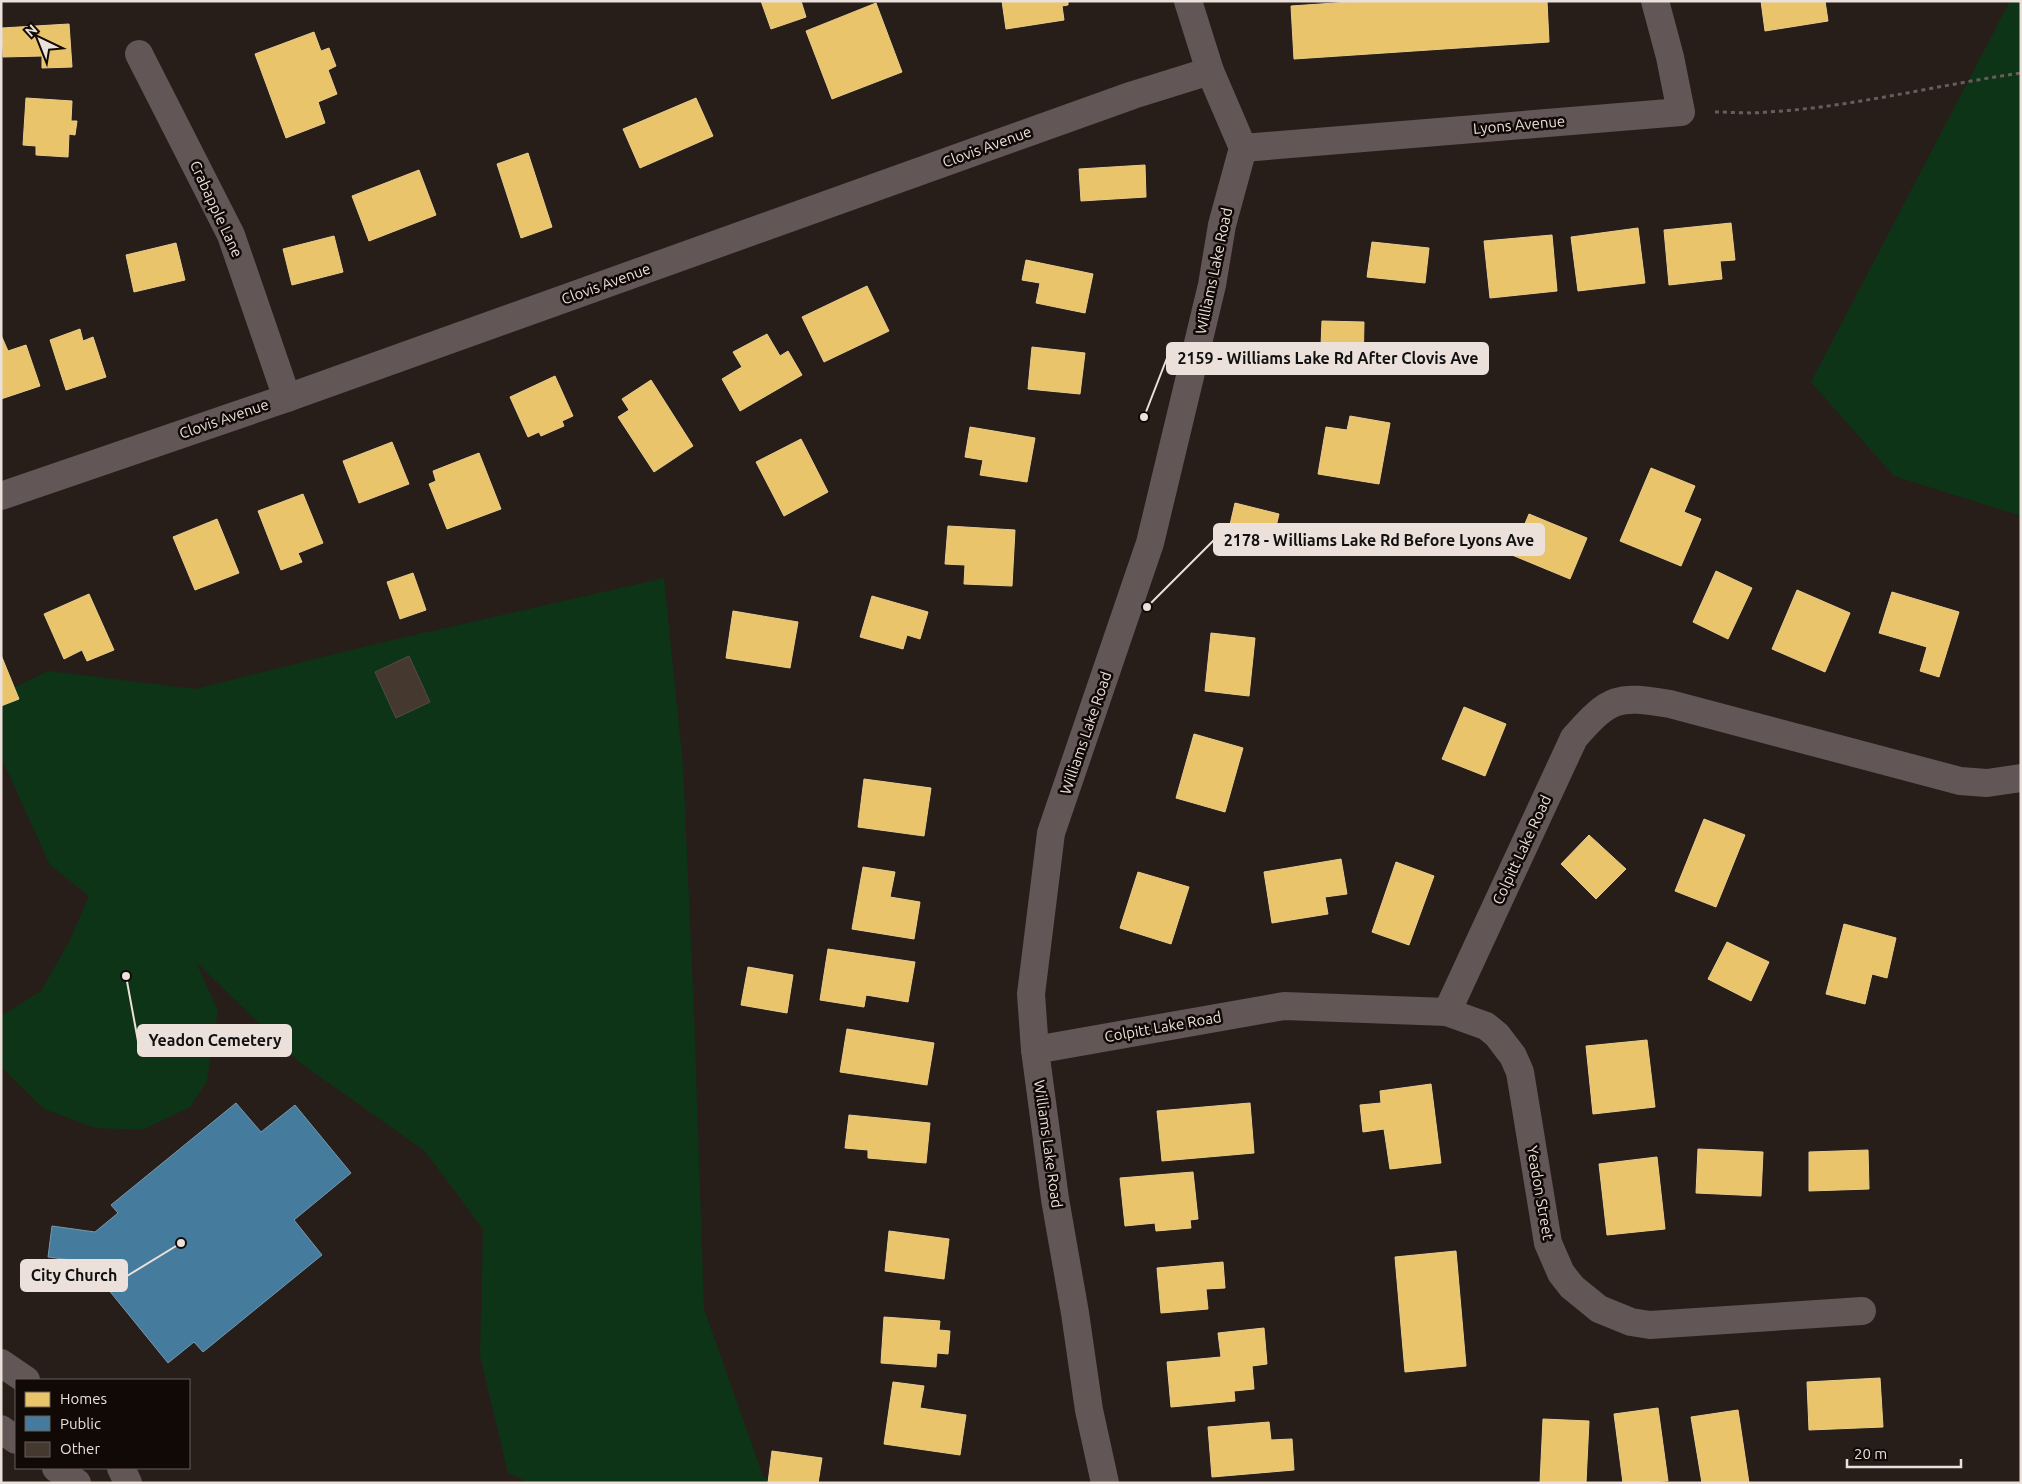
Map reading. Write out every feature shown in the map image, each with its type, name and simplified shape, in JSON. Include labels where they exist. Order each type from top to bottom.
[{"type":"main road","points":[[1188,1],[1210,71],[1243,148]]},
{"type":"main road","name":"Williams Lake Road","points":[[1105,1483],[1089,1410],[1075,1313],[1055,1199],[1035,1050],[1031,994],[1051,832],[1150,543],[1212,285],[1222,225],[1243,148]]},
{"type":"main road","points":[[1,1363],[25,1379]]},
{"type":"main road","points":[[1,1429],[15,1439]]},
{"type":"main road","points":[[57,1469],[77,1483]]},
{"type":"main road","points":[[121,1469],[128,1483]]},
{"type":"street","points":[[1655,1],[1682,112]]},
{"type":"street","name":"Crabapple Lane","points":[[139,54],[232,235],[287,398]]},
{"type":"street","name":"Clovis Avenue","points":[[1,496],[287,398],[1133,95],[1210,71]]},
{"type":"street","name":"Lyons Avenue","points":[[1243,148],[1682,112]]},
{"type":"street","name":"Colpitt Lake Road","points":[[1035,1050],[1284,1006],[1447,1012],[1574,738],[1593,717],[1611,703],[1630,698],[1670,704],[1960,781],[1987,783],[2021,778]]},
{"type":"street","name":"Yeadon Street","points":[[1447,1012],[1486,1026],[1497,1035],[1513,1056],[1520,1072],[1548,1243],[1561,1273],[1584,1299],[1615,1317],[1650,1325],[1862,1311]]},
{"type":"path","points":[[1682,112],[1768,112],[1857,101],[2021,72]]},
{"type":"green space","points":[[2010,1],[2021,1],[2021,516],[1894,476],[1811,382]]},
{"type":"green space","points":[[664,578],[683,765],[704,1309],[763,1476],[773,1483],[530,1483],[508,1473],[480,1356],[483,1229],[425,1151],[299,1062],[196,962],[218,1011],[207,1081],[190,1107],[142,1130],[96,1128],[44,1109],[1,1067],[1,1016],[41,991],[69,942],[89,896],[50,865],[1,757],[1,694],[48,671],[195,689],[371,645]]},
{"type":"building: Homes","points":[[761,1],[801,1],[806,17],[771,29]]},
{"type":"building: Homes","points":[[1002,1],[1068,1],[1068,5],[1062,6],[1064,20],[1006,29]]},
{"type":"building: Homes","points":[[1364,1],[1547,1],[1549,42],[1294,59],[1291,6]]},
{"type":"building: Homes","points":[[1761,1],[1825,1],[1828,21],[1765,31]]},
{"type":"building: Homes","points":[[876,3],[902,72],[832,99],[806,31]]},
{"type":"building: Homes","points":[[69,24],[72,67],[42,68],[42,56],[3,57],[2,28]]},
{"type":"building: Homes","points":[[314,32],[321,51],[329,48],[336,66],[328,70],[337,94],[318,102],[325,123],[286,138],[255,54]]},
{"type":"building: Homes","points":[[26,98],[72,101],[71,121],[77,121],[75,135],[69,134],[68,157],[36,155],[36,146],[23,145]]},
{"type":"building: Homes","points":[[696,98],[713,136],[640,168],[623,129]]},
{"type":"building: Homes","points":[[528,153],[552,227],[521,238],[497,164]]},
{"type":"building: Homes","points":[[1145,165],[1146,197],[1081,201],[1079,169]]},
{"type":"building: Homes","points":[[419,170],[436,215],[369,241],[352,196]]},
{"type":"building: Homes","points":[[1731,223],[1735,260],[1720,261],[1722,279],[1669,285],[1664,230]]},
{"type":"building: Homes","points":[[1638,228],[1645,283],[1578,291],[1571,237]]},
{"type":"building: Homes","points":[[1552,235],[1557,291],[1490,298],[1484,241]]},
{"type":"building: Homes","points":[[334,236],[343,272],[292,285],[283,249]]},
{"type":"building: Homes","points":[[1372,242],[1429,248],[1425,283],[1367,277]]},
{"type":"building: Homes","points":[[176,243],[185,280],[134,292],[126,255]]},
{"type":"building: Homes","points":[[1026,260],[1093,274],[1085,313],[1036,303],[1040,283],[1022,280]]},
{"type":"building: Homes","points":[[867,286],[889,331],[824,362],[802,317]]},
{"type":"building: Homes","points":[[1322,321],[1364,322],[1363,372],[1320,370]]},
{"type":"building: Homes","points":[[80,329],[83,341],[93,337],[106,377],[66,390],[50,340]]},
{"type":"building: Homes","points":[[767,334],[780,356],[788,351],[802,375],[740,411],[722,379],[742,367],[733,352]]},
{"type":"building: Homes","points":[[1,335],[8,351],[26,345],[40,386],[1,399]]},
{"type":"building: Homes","points":[[1032,347],[1085,353],[1080,394],[1028,389]]},
{"type":"building: Homes","points":[[555,376],[573,416],[562,421],[564,426],[541,436],[539,432],[528,437],[510,397]]},
{"type":"building: Homes","points":[[651,380],[693,446],[654,472],[618,417],[629,410],[622,399]]},
{"type":"building: Homes","points":[[1350,416],[1390,423],[1379,484],[1318,474],[1326,427],[1347,430]]},
{"type":"building: Homes","points":[[970,427],[1035,438],[1027,482],[980,475],[983,460],[965,457]]},
{"type":"building: Homes","points":[[801,439],[828,492],[784,516],[756,462]]},
{"type":"building: Homes","points":[[392,442],[409,484],[359,503],[343,461]]},
{"type":"building: Homes","points":[[479,453],[501,509],[447,529],[429,484],[436,481],[433,471]]},
{"type":"building: Homes","points":[[1651,468],[1695,486],[1684,512],[1701,519],[1681,566],[1620,541]]},
{"type":"building: Homes","points":[[303,494],[323,543],[298,553],[302,562],[281,570],[258,511]]},
{"type":"building: Homes","points":[[1235,503],[1279,514],[1270,552],[1226,542]]},
{"type":"building: Homes","points":[[1529,514],[1587,538],[1570,579],[1512,555]]},
{"type":"building: Homes","points":[[217,519],[239,573],[195,590],[173,537]]},
{"type":"building: Homes","points":[[948,526],[1015,530],[1012,586],[964,584],[965,565],[945,564]]},
{"type":"building: Homes","points":[[1716,571],[1752,588],[1728,639],[1693,622]]},
{"type":"building: Homes","points":[[413,573],[426,610],[400,619],[387,582]]},
{"type":"building: Homes","points":[[1797,590],[1850,613],[1825,672],[1772,649]]},
{"type":"building: Homes","points":[[1892,592],[1959,612],[1939,677],[1920,671],[1927,647],[1879,633]]},
{"type":"building: Homes","points":[[89,594],[114,650],[87,661],[82,650],[64,659],[44,614]]},
{"type":"building: Homes","points":[[872,596],[928,612],[920,639],[907,635],[903,649],[860,637]]},
{"type":"building: Homes","points":[[733,611],[798,622],[790,668],[726,658]]},
{"type":"building: Homes","points":[[1211,633],[1255,638],[1249,696],[1205,691]]},
{"type":"building: Homes","points":[[1,655],[19,699],[1,706]]},
{"type":"building: Homes","points":[[1464,707],[1506,724],[1485,776],[1442,759]]},
{"type":"building: Homes","points":[[1194,734],[1243,748],[1225,812],[1176,798]]},
{"type":"building: Homes","points":[[864,779],[931,788],[924,836],[858,827]]},
{"type":"building: Homes","points":[[1704,819],[1745,835],[1716,907],[1675,891]]},
{"type":"building: Homes","points":[[1589,835],[1626,869],[1596,899],[1561,864]]},
{"type":"building: Homes","points":[[1341,859],[1347,894],[1325,897],[1328,914],[1272,923],[1264,872]]},
{"type":"building: Homes","points":[[1396,862],[1434,876],[1409,945],[1372,932]]},
{"type":"building: Homes","points":[[863,867],[895,872],[890,897],[920,902],[914,939],[852,929]]},
{"type":"building: Homes","points":[[1138,872],[1189,887],[1171,944],[1120,928]]},
{"type":"building: Homes","points":[[1844,924],[1896,938],[1887,978],[1872,974],[1865,1004],[1826,994]]},
{"type":"building: Homes","points":[[1727,942],[1769,962],[1751,1001],[1708,979]]},
{"type":"building: Homes","points":[[828,949],[915,962],[908,1002],[866,995],[864,1007],[820,1000]]},
{"type":"building: Homes","points":[[748,967],[793,975],[787,1013],[741,1005]]},
{"type":"building: Homes","points":[[847,1029],[934,1043],[927,1085],[840,1072]]},
{"type":"building: Homes","points":[[1647,1040],[1655,1107],[1593,1114],[1586,1046]]},
{"type":"building: Homes","points":[[1431,1084],[1441,1163],[1390,1169],[1384,1129],[1363,1132],[1360,1105],[1381,1103],[1380,1091]]},
{"type":"building: Homes","points":[[1250,1103],[1254,1153],[1162,1161],[1157,1111]]},
{"type":"building: Homes","points":[[849,1115],[930,1123],[926,1163],[868,1158],[868,1150],[845,1148]]},
{"type":"building: Homes","points":[[1698,1149],[1763,1152],[1761,1196],[1696,1193]]},
{"type":"building: Homes","points":[[1868,1150],[1869,1189],[1809,1191],[1809,1152]]},
{"type":"building: Homes","points":[[1657,1157],[1665,1229],[1607,1235],[1599,1164]]},
{"type":"building: Homes","points":[[1193,1172],[1198,1219],[1190,1220],[1191,1228],[1156,1231],[1155,1223],[1125,1226],[1120,1178]]},
{"type":"building: Homes","points":[[889,1231],[949,1239],[944,1279],[885,1271]]},
{"type":"building: Homes","points":[[1456,1251],[1466,1366],[1405,1372],[1395,1257]]},
{"type":"building: Homes","points":[[1223,1262],[1225,1288],[1206,1289],[1208,1309],[1161,1313],[1157,1268]]},
{"type":"building: Homes","points":[[884,1317],[940,1321],[939,1330],[950,1331],[948,1354],[937,1353],[936,1367],[881,1363]]},
{"type":"building: Homes","points":[[1264,1328],[1267,1364],[1252,1366],[1254,1389],[1234,1391],[1235,1401],[1171,1407],[1167,1362],[1221,1357],[1218,1333]]},
{"type":"building: Homes","points":[[1880,1378],[1883,1427],[1809,1430],[1807,1382]]},
{"type":"building: Homes","points":[[893,1382],[924,1386],[920,1408],[966,1415],[960,1455],[884,1444]]},
{"type":"building: Homes","points":[[1658,1408],[1668,1481],[1623,1483],[1614,1414]]},
{"type":"building: Homes","points":[[1738,1410],[1749,1483],[1702,1483],[1691,1417]]},
{"type":"building: Homes","points":[[1543,1419],[1589,1421],[1586,1483],[1540,1483]]},
{"type":"building: Homes","points":[[1269,1422],[1271,1440],[1292,1439],[1294,1470],[1212,1477],[1208,1427]]},
{"type":"building: Homes","points":[[772,1451],[822,1458],[818,1483],[768,1483]]},
{"type":"building: Public","points":[[236,1103],[261,1132],[295,1105],[351,1173],[294,1220],[322,1255],[203,1352],[194,1342],[168,1363],[86,1262],[48,1257],[52,1226],[95,1232],[118,1213],[111,1205]]},
{"type":"building: Other","points":[[409,656],[430,702],[396,718],[375,672]]},
{"type":"place","name":"2159 - Williams Lake Rd After Clovis Ave","points":[[1144,417]]},
{"type":"place","name":"2178 - Williams Lake Rd Before Lyons Ave","points":[[1147,607]]},
{"type":"place","name":"Yeadon Cemetery","points":[[126,976]]},
{"type":"place","name":"City Church","points":[[181,1243]]}]
